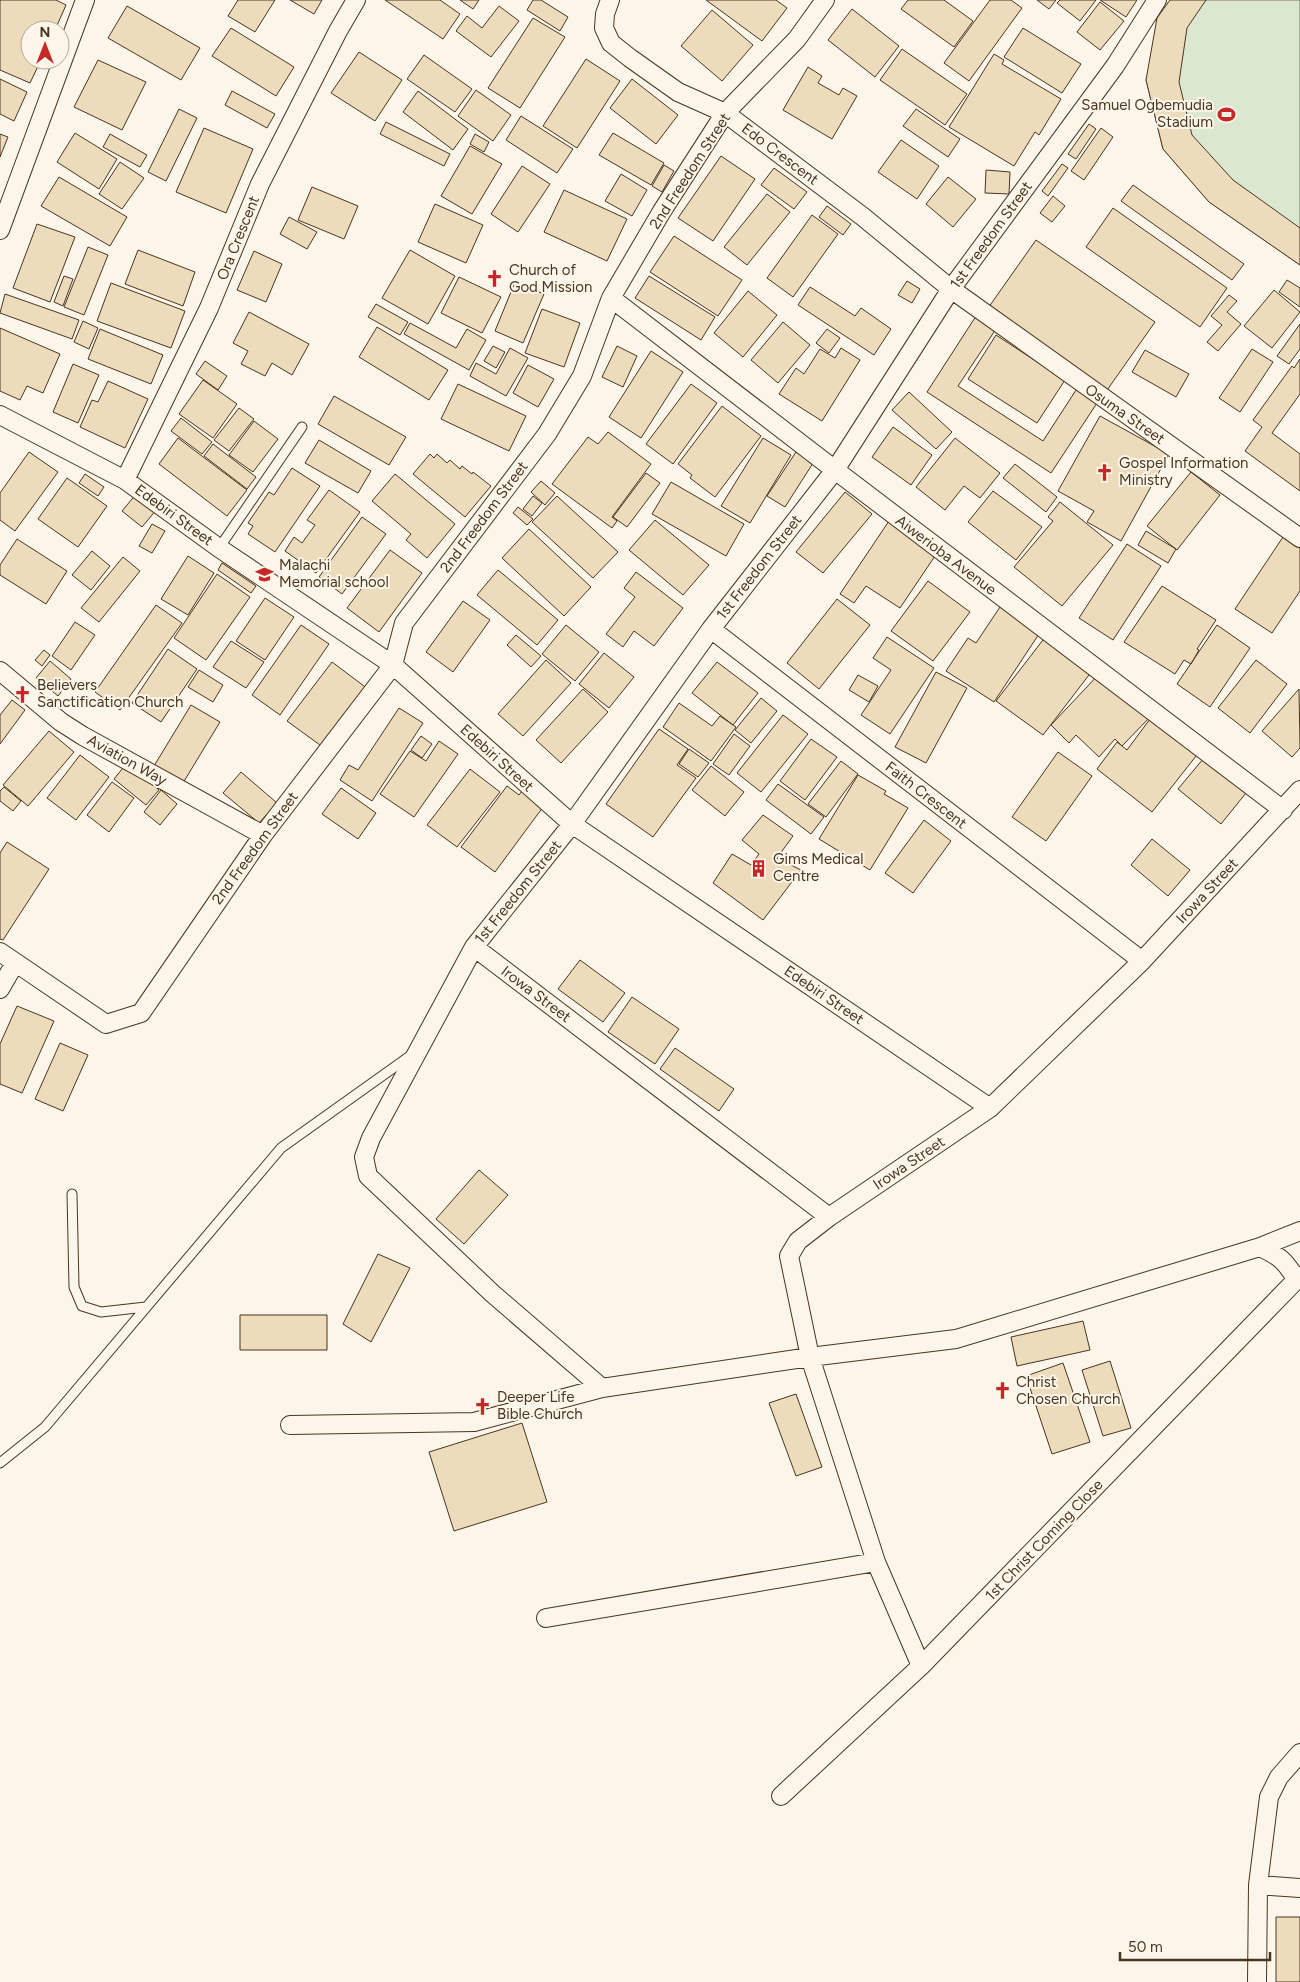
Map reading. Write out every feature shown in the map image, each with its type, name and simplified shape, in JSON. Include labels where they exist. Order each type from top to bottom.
[{"type":"street","points":[[0,230],[85,0]]},
{"type":"street","name":"Ora Crescent","points":[[125,480],[209,308],[260,184],[338,30],[356,0]]},
{"type":"street","name":"Edo Crescent","points":[[610,0],[605,14],[604,28],[611,43],[678,92],[725,112],[862,216],[951,289]]},
{"type":"street","name":"2nd Freedom Street","points":[[15,963],[106,1024],[141,1014],[263,835],[393,665],[404,623],[547,434],[582,376],[611,298],[662,211],[725,112],[796,39],[825,0]]},
{"type":"street","name":"1st Freedom Street","points":[[602,1388],[492,1294],[368,1176],[364,1157],[418,1050],[474,947],[572,824],[710,629],[835,470],[951,289],[1115,66],[1156,0]]},
{"type":"street","name":"Osuma Street","points":[[951,289],[1300,538]]},
{"type":"street","name":"Aiwerioba Avenue","points":[[611,298],[1282,810]]},
{"type":"street","name":"Edebiri Street","points":[[0,415],[125,480],[219,548],[393,665],[572,824],[990,1108]]},
{"type":"street","name":"Faith Crescent","points":[[710,629],[1142,961]]},
{"type":"street","name":"Aviation Way","points":[[0,671],[61,722],[83,736],[263,835]]},
{"type":"street","name":"Irowa Street","points":[[474,947],[829,1218],[990,1108],[1142,961],[1300,790]]},
{"type":"street","points":[[0,952],[15,963],[0,989]]},
{"type":"street","points":[[829,1218],[798,1241],[789,1256],[810,1357],[876,1562],[921,1666]]},
{"type":"street","points":[[290,1425],[474,1422],[602,1388],[810,1357],[956,1339],[1260,1247],[1300,1231]]},
{"type":"street","points":[[1260,1247],[1279,1256],[1298,1278]]},
{"type":"street","name":"1st Christ Coming Close","points":[[781,1796],[921,1666],[1298,1278]]},
{"type":"street","points":[[546,1618],[876,1562]]},
{"type":"street","points":[[1257,1982],[1258,1885],[1269,1797],[1279,1777],[1300,1753]]},
{"type":"street","points":[[1258,1885],[1300,1888]]},
{"type":"lane","points":[[219,548],[302,427]]},
{"type":"lane","points":[[0,1464],[45,1427],[281,1148],[418,1050]]},
{"type":"lane","points":[[72,1194],[74,1287],[82,1306],[101,1312],[146,1307]]},
{"type":"green space","name":"Samuel Ogbemudia Stadium","points":[[1170,0],[1300,0],[1300,265],[1209,202],[1163,149],[1146,80]]},
{"type":"building","points":[[0,0],[56,0],[66,5],[59,20],[20,20],[20,70],[36,70],[30,83],[0,70]]},
{"type":"building","points":[[238,0],[275,0],[255,32],[228,16]]},
{"type":"building","points":[[290,0],[322,0],[314,14]]},
{"type":"building","points":[[385,0],[440,0],[460,14],[443,39]]},
{"type":"building","points":[[460,0],[479,0],[473,9]]},
{"type":"building","points":[[533,0],[541,0],[568,17],[560,31],[527,10]]},
{"type":"building","points":[[706,0],[776,0],[787,8],[762,41]]},
{"type":"building","points":[[908,0],[944,0],[973,21],[954,47],[901,9]]},
{"type":"building","points":[[990,0],[1011,0],[1022,8],[969,81],[944,63]]},
{"type":"building","points":[[1037,0],[1056,0],[1049,9]]},
{"type":"building","points":[[1060,0],[1096,0],[1080,21],[1057,3]]},
{"type":"building","points":[[1100,0],[1137,0],[1126,17]]},
{"type":"building","points":[[1170,0],[1206,0],[1187,28],[1179,82],[1192,135],[1233,180],[1300,228],[1300,265],[1209,202],[1163,149],[1146,80],[1157,18]]},
{"type":"building","points":[[1100,2],[1124,21],[1100,50],[1077,32]]},
{"type":"building","points":[[127,6],[200,48],[181,80],[108,38]]},
{"type":"building","points":[[499,6],[519,21],[491,57],[456,31],[467,16],[482,28]]},
{"type":"building","points":[[852,9],[899,46],[875,77],[828,40]]},
{"type":"building","points":[[712,10],[753,45],[722,81],[681,46]]},
{"type":"building","points":[[533,18],[565,37],[520,108],[488,88]]},
{"type":"building","points":[[231,28],[294,67],[276,96],[212,56]]},
{"type":"building","points":[[1023,28],[1081,64],[1062,93],[1004,57]]},
{"type":"building","points":[[902,49],[967,94],[945,125],[880,80]]},
{"type":"building","points":[[359,52],[402,80],[375,121],[331,93]]},
{"type":"building","points":[[994,54],[1004,60],[1002,64],[1061,99],[1039,135],[1035,132],[1014,166],[949,127]]},
{"type":"building","points":[[424,55],[472,89],[455,112],[407,79]]},
{"type":"building","points":[[586,59],[620,81],[577,148],[543,126]]},
{"type":"building","points":[[98,60],[146,82],[122,130],[74,107]]},
{"type":"building","points":[[808,67],[822,76],[818,83],[839,95],[843,88],[857,96],[832,139],[783,110]]},
{"type":"building","points":[[0,79],[27,92],[14,121],[0,114]]},
{"type":"building","points":[[632,79],[678,115],[656,144],[610,108]]},
{"type":"building","points":[[476,90],[511,115],[493,141],[458,116]]},
{"type":"building","points":[[232,91],[275,114],[267,128],[225,105]]},
{"type":"building","points":[[418,91],[468,129],[453,150],[403,112]]},
{"type":"building","points":[[179,109],[197,118],[166,181],[148,172]]},
{"type":"building","points":[[916,109],[960,139],[948,157],[903,126]]},
{"type":"building","points":[[521,116],[573,149],[557,173],[506,140]]},
{"type":"building","points":[[386,122],[450,154],[444,166],[380,134]]},
{"type":"building","points":[[1089,124],[1096,129],[1076,159],[1068,154]]},
{"type":"building","points":[[204,128],[253,149],[226,213],[176,192]]},
{"type":"building","points":[[1101,128],[1113,137],[1084,180],[1071,171]]},
{"type":"building","points":[[75,133],[117,159],[99,189],[57,162]]},
{"type":"building","points":[[613,133],[664,163],[651,185],[599,155]]},
{"type":"building","points":[[0,134],[8,137],[0,157]]},
{"type":"building","points":[[110,134],[147,155],[140,167],[103,147]]},
{"type":"building","points":[[475,134],[489,142],[484,152],[470,144]]},
{"type":"building","points":[[901,140],[939,166],[917,199],[878,172]]},
{"type":"building","points":[[470,146],[502,164],[472,214],[441,196]]},
{"type":"building","points":[[721,156],[755,179],[713,241],[678,218]]},
{"type":"building","points":[[120,162],[144,178],[122,209],[99,194]]},
{"type":"building","points":[[1062,164],[1068,168],[1048,196],[1042,191]]},
{"type":"building","points":[[664,165],[674,171],[662,192],[652,186]]},
{"type":"building","points":[[522,166],[550,184],[518,232],[491,214]]},
{"type":"building","points":[[774,168],[807,192],[794,209],[761,185]]},
{"type":"building","points":[[986,170],[1010,172],[1009,194],[985,193]]},
{"type":"building","points":[[621,174],[647,190],[632,216],[605,201]]},
{"type":"building","points":[[59,177],[127,217],[110,246],[41,206]]},
{"type":"building","points":[[948,177],[976,199],[953,227],[926,204]]},
{"type":"building","points":[[1133,185],[1244,264],[1232,280],[1121,201]]},
{"type":"building","points":[[312,187],[358,206],[344,239],[298,220]]},
{"type":"building","points":[[564,190],[627,219],[607,261],[544,232]]},
{"type":"building","points":[[767,194],[790,212],[747,265],[724,247]]},
{"type":"building","points":[[1053,196],[1065,206],[1052,222],[1040,213]]},
{"type":"building","points":[[435,204],[483,225],[466,263],[418,242]]},
{"type":"building","points":[[827,206],[851,224],[843,235],[819,217]]},
{"type":"building","points":[[1113,208],[1227,288],[1200,327],[1086,247]]},
{"type":"building","points":[[812,215],[838,234],[793,297],[767,278]]},
{"type":"building","points":[[289,217],[317,232],[307,249],[280,234]]},
{"type":"building","points":[[37,224],[75,237],[50,302],[13,288]]},
{"type":"building","points":[[674,236],[742,280],[718,316],[650,272]]},
{"type":"building","points":[[1036,240],[1155,322],[1105,393],[986,311]]},
{"type":"building","points":[[88,247],[108,255],[84,315],[64,307]]},
{"type":"building","points":[[138,250],[195,272],[183,306],[125,284]]},
{"type":"building","points":[[410,250],[455,276],[428,324],[382,298]]},
{"type":"building","points":[[254,251],[282,264],[266,302],[237,290]]},
{"type":"building","points":[[64,276],[73,279],[63,306],[54,302]]},
{"type":"building","points":[[649,276],[715,317],[701,340],[635,298]]},
{"type":"building","points":[[459,277],[501,297],[482,333],[441,313]]},
{"type":"building","points":[[1287,280],[1300,288],[1300,307],[1279,292]]},
{"type":"building","points":[[907,281],[920,289],[912,303],[898,295]]},
{"type":"building","points":[[515,282],[544,294],[523,343],[495,331]]},
{"type":"building","points":[[111,283],[185,311],[171,348],[97,321]]},
{"type":"building","points":[[810,287],[855,316],[861,308],[891,329],[874,355],[798,305]]},
{"type":"building","points":[[1274,290],[1300,312],[1272,348],[1244,326]]},
{"type":"building","points":[[748,291],[777,315],[743,357],[714,333]]},
{"type":"building","points":[[5,294],[79,320],[72,339],[0,313]]},
{"type":"building","points":[[1229,295],[1237,301],[1227,312],[1241,324],[1218,351],[1207,342],[1222,325],[1211,316]]},
{"type":"building","points":[[376,304],[408,322],[400,335],[368,317]]},
{"type":"building","points":[[542,309],[580,323],[564,367],[525,353]]},
{"type":"building","points":[[249,312],[309,344],[292,375],[272,363],[265,376],[241,364],[248,351],[233,343]]},
{"type":"building","points":[[978,313],[998,326],[958,386],[1043,441],[1078,387],[1099,400],[1051,473],[927,392]]},
{"type":"building","points":[[83,321],[98,328],[89,349],[74,342]]},
{"type":"building","points":[[783,322],[810,345],[778,383],[751,360]]},
{"type":"building","points":[[410,323],[456,348],[467,329],[486,340],[469,370],[404,334]]},
{"type":"building","points":[[1300,324],[1300,349],[1289,364],[1277,356]]},
{"type":"building","points":[[377,327],[448,370],[429,400],[359,357]]},
{"type":"building","points":[[0,328],[60,354],[43,393],[27,386],[20,400],[0,391]]},
{"type":"building","points":[[100,329],[163,355],[151,384],[88,359]]},
{"type":"building","points":[[827,329],[840,338],[829,353],[816,343]]},
{"type":"building","points":[[996,335],[1065,380],[1037,423],[968,379]]},
{"type":"building","points":[[493,346],[505,352],[496,368],[484,361]]},
{"type":"building","points":[[617,346],[637,356],[623,387],[602,377]]},
{"type":"building","points":[[510,348],[528,358],[506,396],[470,376],[476,363],[496,374]]},
{"type":"building","points":[[841,348],[860,360],[822,421],[779,394],[796,368],[804,374],[820,349],[835,358]]},
{"type":"building","points":[[1252,349],[1273,362],[1240,412],[1219,398]]},
{"type":"building","points":[[1145,350],[1189,374],[1176,397],[1132,372]]},
{"type":"building","points":[[651,351],[683,372],[641,438],[609,417]]},
{"type":"building","points":[[1300,359],[1300,394],[1272,433],[1300,454],[1300,491],[1245,451],[1262,427],[1253,420],[1292,366],[1294,368]]},
{"type":"building","points":[[205,361],[227,376],[218,390],[196,374]]},
{"type":"building","points":[[73,364],[99,375],[78,423],[53,412]]},
{"type":"building","points":[[528,365],[554,379],[538,407],[513,393]]},
{"type":"building","points":[[203,380],[237,404],[213,438],[179,414]]},
{"type":"building","points":[[108,381],[148,399],[125,448],[80,427],[92,400],[98,402]]},
{"type":"building","points":[[458,384],[526,416],[509,451],[441,419]]},
{"type":"building","points":[[691,384],[717,403],[673,464],[646,444]]},
{"type":"building","points":[[909,392],[952,432],[936,449],[892,410]]},
{"type":"building","points":[[334,396],[406,437],[389,465],[318,424]]},
{"type":"building","points":[[722,406],[761,436],[715,497],[690,478],[692,475],[678,464]]},
{"type":"building","points":[[239,408],[254,419],[229,451],[214,440]]},
{"type":"building","points":[[1100,416],[1169,454],[1121,541],[1087,522],[1094,511],[1058,491]]},
{"type":"building","points":[[181,418],[212,442],[202,454],[171,431]]},
{"type":"building","points":[[254,421],[278,439],[253,472],[229,455]]},
{"type":"building","points":[[893,427],[932,455],[911,485],[872,457]]},
{"type":"building","points":[[608,432],[651,464],[612,517],[617,521],[612,528],[552,484],[588,437],[598,444]]},
{"type":"building","points":[[178,438],[247,490],[227,516],[159,464]]},
{"type":"building","points":[[763,438],[791,455],[750,523],[721,506]]},
{"type":"building","points":[[955,438],[1000,473],[980,498],[964,486],[945,510],[916,487]]},
{"type":"building","points":[[319,440],[371,471],[358,493],[305,463]]},
{"type":"building","points":[[213,444],[256,477],[247,489],[204,456]]},
{"type":"building","points":[[798,449],[815,460],[785,507],[767,496]]},
{"type":"building","points":[[29,452],[58,472],[15,531],[0,520],[0,493]]},
{"type":"building","points":[[430,454],[434,458],[437,454],[447,463],[450,460],[460,469],[462,466],[491,486],[465,517],[413,474]]},
{"type":"building","points":[[1015,464],[1057,497],[1046,512],[1003,478]]},
{"type":"building","points":[[292,468],[320,486],[275,552],[248,534],[253,526],[248,523],[269,492],[274,495]]},
{"type":"building","points":[[1191,472],[1220,495],[1177,550],[1147,526]]},
{"type":"building","points":[[646,473],[660,483],[627,527],[613,517]]},
{"type":"building","points":[[85,474],[104,487],[98,496],[79,483]]},
{"type":"building","points":[[395,474],[455,524],[427,558],[406,540],[411,534],[372,501]]},
{"type":"building","points":[[67,478],[107,506],[78,547],[38,519]]},
{"type":"building","points":[[541,481],[555,493],[545,505],[531,492]]},
{"type":"building","points":[[671,482],[744,524],[726,556],[652,514]]},
{"type":"building","points":[[329,490],[360,512],[316,573],[285,551],[294,537],[302,543],[315,525],[307,520]]},
{"type":"building","points":[[993,491],[1042,527],[1016,560],[968,522]]},
{"type":"building","points":[[845,492],[872,514],[823,573],[796,552]]},
{"type":"building","points":[[137,493],[157,509],[142,527],[122,511]]},
{"type":"building","points":[[533,496],[542,503],[532,516],[523,509]]},
{"type":"building","points":[[557,496],[618,552],[593,578],[532,522]]},
{"type":"building","points":[[1060,502],[1113,545],[1062,606],[1014,567],[1053,521],[1048,517]]},
{"type":"building","points":[[518,507],[533,519],[527,525],[513,513]]},
{"type":"building","points":[[893,515],[941,547],[900,608],[866,586],[854,603],[840,594]]},
{"type":"building","points":[[362,517],[386,534],[342,594],[319,577]]},
{"type":"building","points":[[655,520],[709,565],[683,595],[629,550]]},
{"type":"building","points":[[152,524],[165,531],[152,553],[139,546]]},
{"type":"building","points":[[529,529],[591,587],[564,616],[502,558]]},
{"type":"building","points":[[1146,531],[1176,549],[1168,563],[1138,545]]},
{"type":"building","points":[[1283,537],[1300,548],[1300,591],[1272,633],[1235,609]]},
{"type":"building","points":[[17,539],[67,571],[46,604],[0,575],[0,565]]},
{"type":"building","points":[[1127,544],[1161,566],[1113,640],[1079,618]]},
{"type":"building","points":[[390,550],[422,573],[379,632],[347,608]]},
{"type":"building","points":[[92,551],[110,566],[91,590],[72,575]]},
{"type":"building","points":[[188,556],[214,573],[188,615],[161,599]]},
{"type":"building","points":[[123,557],[140,571],[99,622],[81,608]]},
{"type":"building","points":[[222,563],[256,586],[251,593],[218,570]]},
{"type":"building","points":[[498,570],[558,620],[537,645],[477,595]]},
{"type":"building","points":[[636,572],[683,608],[654,646],[634,631],[623,647],[606,634],[635,597],[624,588]]},
{"type":"building","points":[[217,574],[250,597],[206,660],[174,638]]},
{"type":"building","points":[[928,581],[970,612],[933,661],[891,631]]},
{"type":"building","points":[[1162,586],[1216,620],[1197,649],[1199,650],[1191,664],[1184,660],[1175,674],[1124,642]]},
{"type":"building","points":[[265,598],[294,617],[265,660],[236,641]]},
{"type":"building","points":[[837,599],[870,625],[819,689],[787,663]]},
{"type":"building","points":[[463,601],[490,620],[453,672],[426,652]]},
{"type":"building","points":[[156,605],[182,623],[120,710],[95,692]]},
{"type":"building","points":[[1000,607],[1039,634],[994,702],[946,671],[968,638],[976,643]]},
{"type":"building","points":[[75,622],[95,635],[71,670],[52,656]]},
{"type":"building","points":[[301,625],[329,644],[280,715],[252,695]]},
{"type":"building","points":[[566,625],[599,652],[575,681],[542,654]]},
{"type":"building","points":[[1217,625],[1250,648],[1210,707],[1177,684]]},
{"type":"building","points":[[516,635],[541,656],[531,667],[507,645]]},
{"type":"building","points":[[1046,636],[1092,671],[1043,735],[996,701]]},
{"type":"building","points":[[887,637],[934,668],[890,734],[861,715],[891,670],[873,658]]},
{"type":"building","points":[[231,641],[264,662],[246,688],[213,667]]},
{"type":"building","points":[[168,649],[197,669],[161,722],[132,703]]},
{"type":"building","points":[[44,650],[50,655],[42,666],[35,660]]},
{"type":"building","points":[[604,653],[634,677],[609,708],[579,684]]},
{"type":"building","points":[[546,660],[571,683],[523,736],[498,714]]},
{"type":"building","points":[[1256,660],[1287,684],[1250,733],[1218,708]]},
{"type":"building","points":[[50,661],[71,679],[58,696],[36,678]]},
{"type":"building","points":[[332,662],[368,689],[324,748],[287,721]]},
{"type":"building","points":[[717,662],[758,693],[733,725],[692,693]]},
{"type":"building","points":[[199,670],[223,685],[213,702],[188,687]]},
{"type":"building","points":[[936,672],[967,688],[926,763],[895,747]]},
{"type":"building","points":[[1101,672],[1150,717],[1122,746],[1115,739],[1099,757],[1076,735],[1069,743],[1051,725]]},
{"type":"building","points":[[858,675],[878,686],[869,702],[849,690]]},
{"type":"building","points":[[583,689],[608,712],[561,763],[536,740]]},
{"type":"building","points":[[1299,689],[1300,748],[1292,757],[1262,731]]},
{"type":"building","points":[[761,698],[777,711],[751,743],[735,730]]},
{"type":"building","points":[[12,700],[25,710],[0,744],[0,715]]},
{"type":"building","points":[[679,703],[712,726],[720,716],[736,727],[711,761],[663,727]]},
{"type":"building","points":[[191,705],[220,722],[183,783],[154,766]]},
{"type":"building","points":[[399,708],[423,723],[372,801],[340,780],[349,765],[358,770]]},
{"type":"building","points":[[783,715],[808,734],[761,792],[737,773]]},
{"type":"building","points":[[1153,715],[1200,751],[1152,812],[1097,769],[1117,742],[1127,750]]},
{"type":"building","points":[[659,729],[688,749],[677,765],[696,778],[653,837],[606,804]]},
{"type":"building","points":[[49,731],[74,752],[28,806],[3,785]]},
{"type":"building","points":[[734,734],[750,746],[729,775],[713,764]]},
{"type":"building","points":[[421,736],[432,744],[422,758],[411,750]]},
{"type":"building","points":[[811,739],[837,757],[805,800],[780,781]]},
{"type":"building","points":[[439,741],[458,754],[414,817],[380,794],[410,751],[426,761]]},
{"type":"building","points":[[689,749],[709,763],[698,777],[679,764]]},
{"type":"building","points":[[1058,752],[1092,776],[1046,841],[1012,817]]},
{"type":"building","points":[[80,755],[109,777],[76,820],[47,798]]},
{"type":"building","points":[[1204,758],[1246,793],[1221,824],[1178,789]]},
{"type":"building","points":[[841,761],[858,774],[826,817],[808,804]]},
{"type":"building","points":[[127,763],[159,790],[146,805],[114,779]]},
{"type":"building","points":[[711,766],[744,792],[725,816],[692,790]]},
{"type":"building","points":[[470,769],[500,792],[457,847],[427,825]]},
{"type":"building","points":[[241,772],[277,803],[259,823],[223,793]]},
{"type":"building","points":[[858,775],[886,791],[884,794],[908,808],[870,870],[819,839]]},
{"type":"building","points":[[112,782],[134,798],[109,832],[87,815]]},
{"type":"building","points":[[778,784],[824,817],[811,834],[766,800]]},
{"type":"building","points":[[507,786],[519,795],[525,787],[546,803],[495,872],[461,847]]},
{"type":"building","points":[[4,787],[21,801],[13,811],[0,801],[0,791]]},
{"type":"building","points":[[341,788],[376,813],[358,839],[322,814]]},
{"type":"building","points":[[161,790],[177,804],[160,825],[144,812]]},
{"type":"building","name":"Gims Medical Centre","points":[[763,815],[793,836],[777,858],[801,870],[763,920],[713,883],[732,854],[751,865],[759,854],[742,840]]},
{"type":"building","points":[[924,820],[951,841],[913,893],[885,873]]},
{"type":"building","points":[[1152,839],[1190,870],[1168,896],[1131,865]]},
{"type":"building","points":[[7,842],[49,869],[3,940],[0,939],[0,853]]},
{"type":"building","points":[[580,960],[625,993],[603,1022],[558,989]]},
{"type":"building","points":[[632,997],[679,1029],[655,1064],[608,1032]]},
{"type":"building","points":[[17,1006],[54,1021],[22,1093],[0,1084],[0,1044]]},
{"type":"building","points":[[60,1043],[88,1055],[63,1111],[35,1099]]},
{"type":"building","points":[[675,1048],[734,1089],[719,1111],[660,1069]]},
{"type":"building","points":[[479,1170],[508,1195],[464,1244],[436,1219]]},
{"type":"building","points":[[378,1254],[410,1268],[371,1342],[343,1324]]},
{"type":"building","points":[[240,1315],[327,1315],[327,1350],[240,1350]]},
{"type":"building","points":[[1083,1321],[1090,1350],[1017,1366],[1011,1337]]},
{"type":"building","points":[[1110,1361],[1131,1428],[1103,1436],[1082,1370]]},
{"type":"building","points":[[1063,1363],[1090,1442],[1052,1454],[1026,1376]]},
{"type":"building","points":[[796,1394],[822,1467],[796,1476],[769,1403]]},
{"type":"building","points":[[522,1423],[547,1502],[454,1531],[429,1452]]},
{"type":"building","points":[[1276,1917],[1300,1917],[1300,1982],[1276,1982]]},
{"type":"place","name":"Samuel Ogbemudia Stadium","points":[[1227,114]]},
{"type":"place","name":"Church of God Mission","points":[[495,279]]},
{"type":"place","name":"Gospel Information Ministry","points":[[1105,472]]},
{"type":"place","name":"Malachi Memorial school","points":[[265,574]]},
{"type":"place","name":"Believers Sanctification Church","points":[[23,694]]},
{"type":"place","name":"Gims Medical Centre","points":[[759,868]]},
{"type":"place","name":"Christ Chosen Church","points":[[1002,1391]]},
{"type":"place","name":"Deeper Life Bible Church","points":[[483,1406]]}]
